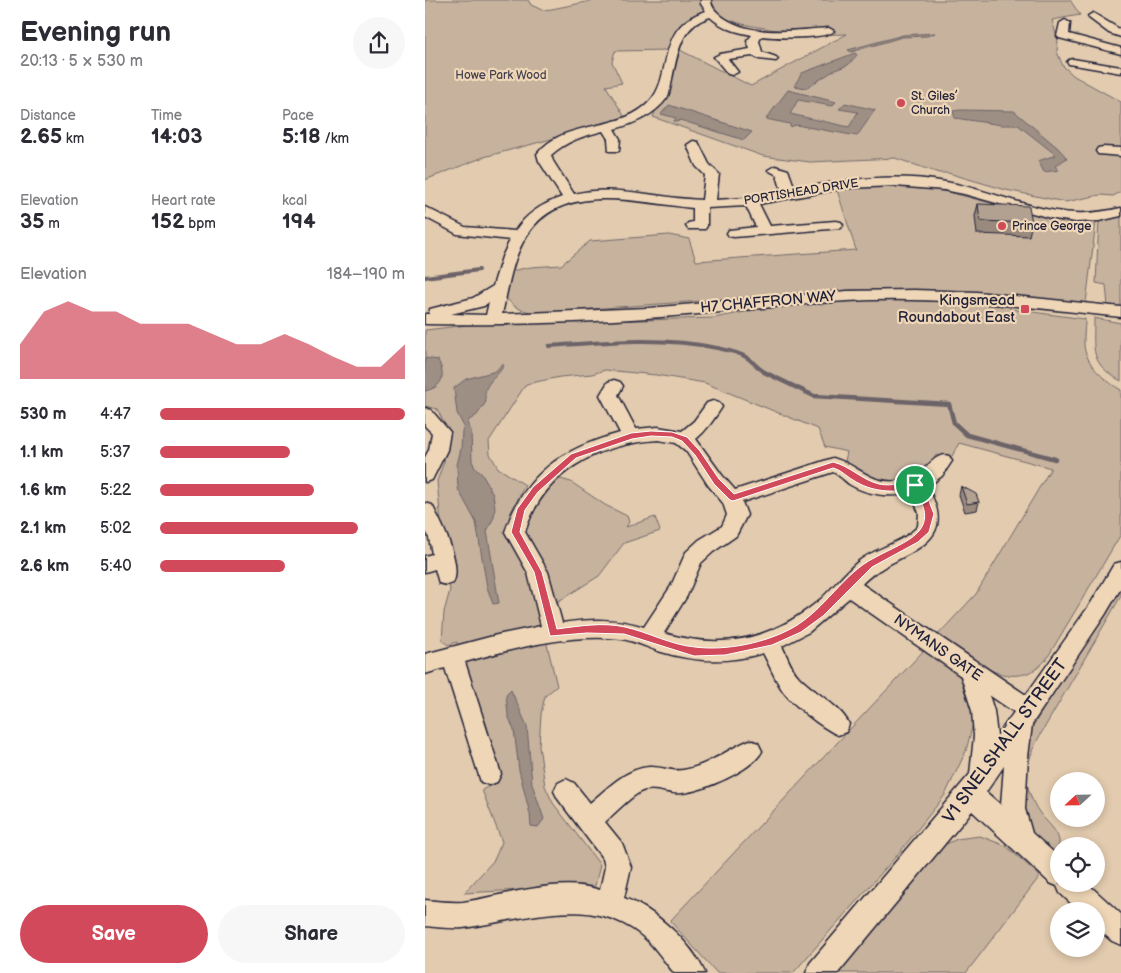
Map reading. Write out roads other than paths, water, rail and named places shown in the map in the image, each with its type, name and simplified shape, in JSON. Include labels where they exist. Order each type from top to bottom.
[{"type":"street","points":[[706,0],[706,4],[719,21],[730,26],[759,32],[798,34],[829,31]]},
{"type":"street","points":[[570,200],[544,154],[565,137],[626,123],[642,116],[662,96],[676,39],[695,18],[712,13]]},
{"type":"street","points":[[1093,16],[1113,31],[1121,34]]},
{"type":"street","points":[[1065,23],[1063,36],[1121,51]]},
{"type":"street","points":[[759,32],[753,41],[755,52],[759,56],[772,59]]},
{"type":"street","points":[[731,72],[720,57],[755,52]]},
{"type":"street","points":[[1073,62],[1116,69]]},
{"type":"street","points":[[607,127],[614,139],[613,148]]},
{"type":"street","points":[[693,145],[703,166],[712,174],[700,226],[693,226]]},
{"type":"street","points":[[1103,151],[1121,152]]},
{"type":"street","points":[[775,170],[783,173],[790,194]]},
{"type":"street","name":"PORTISHEAD DRIVE","points":[[493,320],[518,236],[529,220],[547,207],[570,200],[604,194],[704,204],[751,202],[845,184],[892,181],[946,186],[1070,218],[1095,218],[1121,212]]},
{"type":"street","points":[[751,202],[765,231]]},
{"type":"street","points":[[425,211],[462,231],[518,236]]},
{"type":"street","points":[[734,233],[836,225]]},
{"type":"street","points":[[425,317],[478,302],[501,288]]},
{"type":"street","name":"H7 CHAFFRON WAY","points":[[425,317],[453,320],[493,320],[648,313],[847,296],[914,295],[977,297],[1118,313]]},
{"type":"street","points":[[425,326],[453,320]]},
{"type":"street","points":[[614,386],[609,395],[631,436]]},
{"type":"street","points":[[684,439],[700,426],[713,407]]},
{"type":"street","points":[[425,414],[441,432],[438,450],[425,475]]},
{"type":"street","points":[[554,633],[538,572],[515,532],[521,509],[535,489],[573,456],[631,436],[651,434],[672,435],[684,439],[698,453],[717,482],[733,498],[737,514],[729,532],[706,546],[693,558],[680,590],[649,638]]},
{"type":"street","points":[[733,498],[833,465],[841,467],[857,479],[879,487],[898,489],[915,485],[938,469],[943,461]]},
{"type":"street","points":[[425,664],[554,633],[587,629],[624,630],[694,652],[725,651],[769,643],[797,630],[820,613],[869,564],[915,540],[926,530],[929,514],[923,496],[915,485]]},
{"type":"street","points":[[425,510],[439,538],[438,567]]},
{"type":"street","name":"V1 SNELSHALL STREET","points":[[820,973],[977,786],[1099,609],[1121,570]]},
{"type":"street","name":"NYMANS GATE","points":[[848,586],[971,671],[1025,715]]},
{"type":"street","points":[[769,643],[789,682],[804,697],[838,724]]},
{"type":"street","points":[[452,656],[489,774]]},
{"type":"street","points":[[971,671],[983,711],[985,736],[977,786],[1022,840],[1050,866]]},
{"type":"street","points":[[1022,840],[1013,809],[1016,758],[1025,715]]},
{"type":"street","points":[[589,820],[634,782],[649,778],[681,782],[716,772],[750,751]]},
{"type":"street","points":[[566,790],[613,852],[618,867],[610,905]]},
{"type":"street","points":[[1078,892],[1121,932]]},
{"type":"street","points":[[425,913],[461,915],[555,899],[590,899],[632,914],[656,931],[691,973]]},
{"type":"waterway","points":[[425,277],[479,270]]},
{"type":"waterway","points":[[549,346],[633,341],[696,344],[739,354],[767,373]]},
{"type":"waterway","points":[[764,372],[814,396],[949,404],[954,423],[967,435],[1055,459]]},
{"type":"place","name":"St. Giles’ Church","points":[[901,103]]},
{"type":"place","name":"Prince George","points":[[1002,226]]},
{"type":"place","name":"Kingsmead Roundabout East","points":[[1025,309]]},
{"type":"park label","name":"Howe Park Wood","points":[[501,75]]}]
